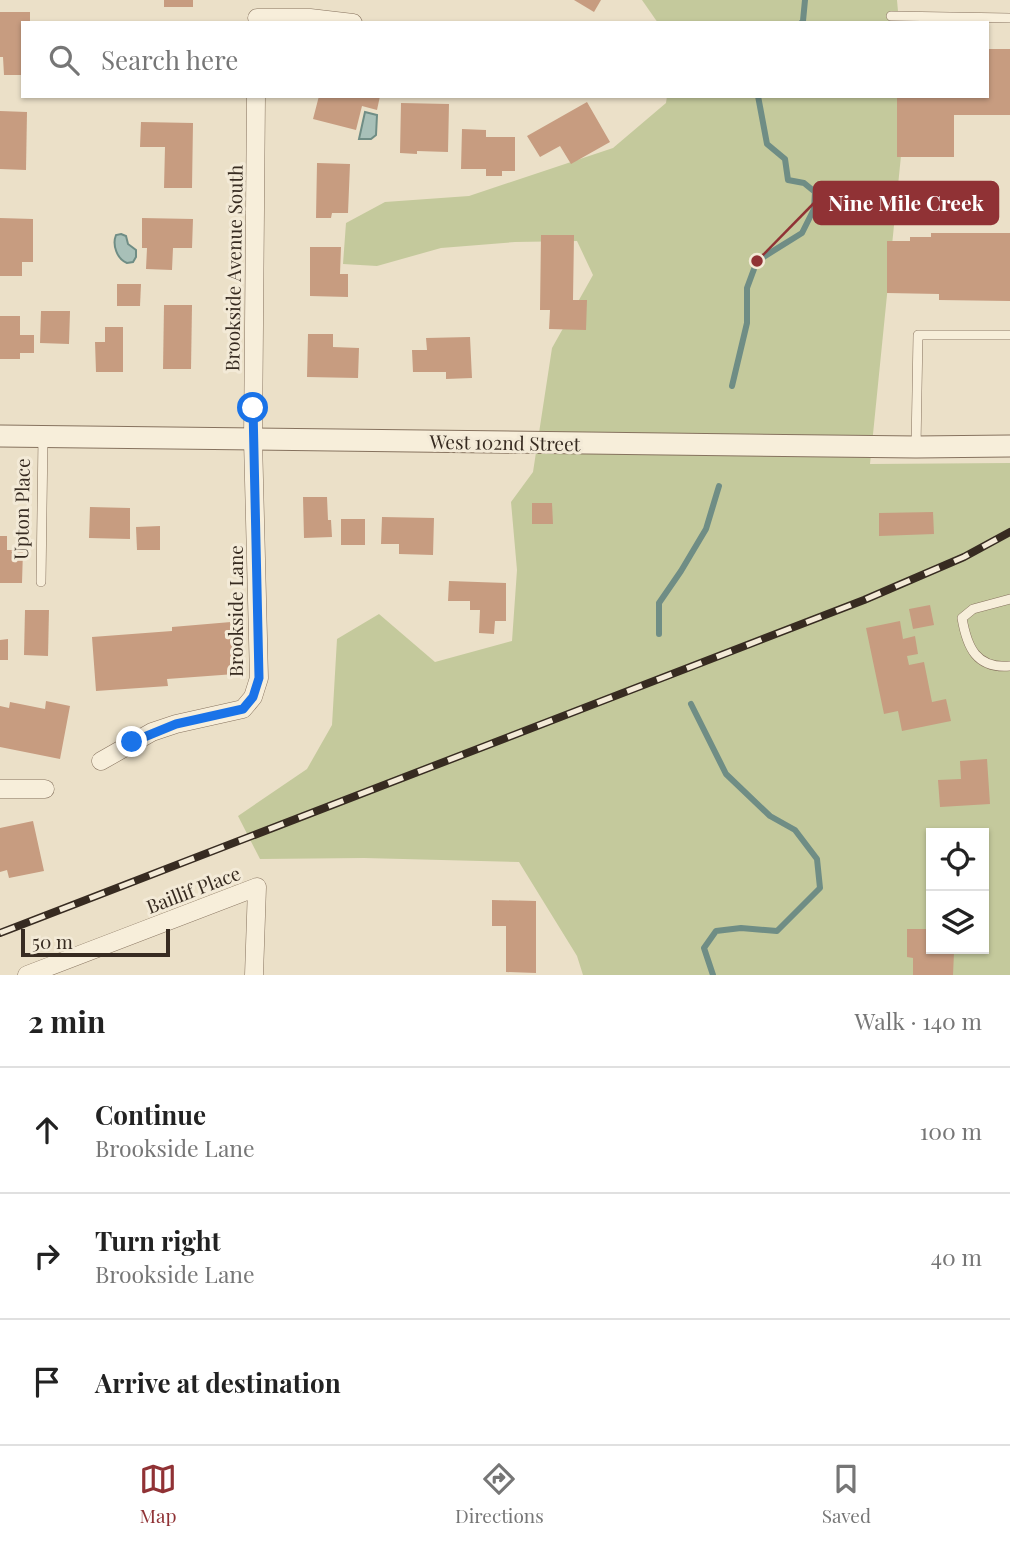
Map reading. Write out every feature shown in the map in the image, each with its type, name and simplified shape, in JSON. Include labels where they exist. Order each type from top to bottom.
[{"type":"street","points":[[257,14],[336,21]]},
{"type":"street","name":"Brookside Avenue South","points":[[253,440],[256,98]]},
{"type":"street","name":"West 102nd Street","points":[[0,436],[1010,446]]},
{"type":"street","name":"Brookside Lane","points":[[100,761],[152,732],[243,709],[253,697],[259,678],[253,440]]},
{"type":"street","points":[[0,789],[45,789]]},
{"type":"street","name":"Baillif Place","points":[[27,975],[257,887],[254,975]]},
{"type":"lane","points":[[891,16],[1010,18]]},
{"type":"lane","points":[[916,447],[918,335],[1010,335]]},
{"type":"lane","name":"Upton Place","points":[[41,582],[43,437]]},
{"type":"lane","points":[[1010,599],[973,609],[962,618],[966,641],[978,658],[998,667],[1010,666]]},
{"type":"green space","points":[[642,0],[897,0],[899,21],[657,21]]},
{"type":"green space","points":[[667,98],[903,98],[905,116],[870,464],[1010,463],[1010,975],[583,975],[577,956],[519,862],[364,858],[260,859],[238,816],[307,769],[332,725],[337,639],[379,614],[435,662],[512,641],[517,570],[511,502],[533,472],[552,348],[593,275],[577,241],[515,242],[441,248],[377,266],[343,264],[346,223],[385,202],[469,196],[613,148],[666,103]]},
{"type":"water","points":[[365,112],[377,115],[376,135],[371,139],[359,139]]},
{"type":"water","points":[[116,235],[126,236],[128,244],[136,250],[133,262],[123,261],[116,251]]},
{"type":"building","points":[[164,0],[193,0],[193,7],[164,7]]},
{"type":"building","points":[[574,0],[601,0],[594,12]]},
{"type":"building","points":[[0,12],[30,12],[30,21],[21,21],[21,75],[4,75],[3,57],[0,57]]},
{"type":"building","points":[[989,49],[1010,49],[1010,115],[954,115],[954,157],[897,157],[897,98],[989,98]]},
{"type":"building","points":[[318,98],[380,98],[377,110],[362,106],[356,130],[313,119]]},
{"type":"building","points":[[587,102],[610,142],[571,164],[560,146],[540,157],[527,136]]},
{"type":"building","points":[[401,103],[449,104],[448,152],[400,153]]},
{"type":"building","points":[[0,111],[27,112],[26,170],[0,169]]},
{"type":"building","points":[[141,122],[193,123],[192,188],[164,188],[165,147],[140,147]]},
{"type":"building","points":[[462,129],[486,130],[486,137],[515,137],[515,171],[502,171],[502,176],[486,176],[486,169],[461,169]]},
{"type":"building","points":[[317,163],[350,164],[348,213],[332,213],[331,218],[316,218]]},
{"type":"building","points":[[0,218],[33,219],[33,262],[22,262],[22,276],[0,276]]},
{"type":"building","points":[[142,218],[193,219],[192,248],[173,248],[172,270],[146,269],[147,248],[142,248]]},
{"type":"building","points":[[931,233],[1010,233],[1010,301],[939,300],[939,294],[887,293],[887,241],[910,241],[910,237],[931,237]]},
{"type":"building","points":[[541,235],[574,235],[573,300],[587,300],[586,330],[549,329],[550,310],[540,310]]},
{"type":"building","points":[[310,247],[341,247],[340,274],[348,274],[348,297],[310,296]]},
{"type":"building","points":[[117,284],[141,284],[140,306],[117,306]]},
{"type":"building","points":[[164,305],[192,305],[191,369],[163,369]]},
{"type":"building","points":[[41,311],[70,311],[69,344],[40,343]]},
{"type":"building","points":[[0,316],[20,316],[20,335],[34,335],[34,353],[20,353],[20,359],[0,359]]},
{"type":"building","points":[[105,327],[123,327],[123,372],[96,372],[95,342],[105,342]]},
{"type":"building","points":[[308,334],[333,334],[333,347],[359,348],[358,378],[307,377]]},
{"type":"building","points":[[470,337],[472,378],[446,379],[446,372],[413,372],[412,350],[427,350],[426,338]]},
{"type":"building","points":[[303,497],[327,497],[332,537],[304,538]]},
{"type":"building","points":[[532,503],[552,503],[553,524],[532,524]]},
{"type":"building","points":[[90,507],[130,508],[130,539],[89,538]]},
{"type":"building","points":[[933,512],[934,534],[879,536],[879,513]]},
{"type":"building","points":[[382,517],[434,518],[433,555],[399,554],[399,544],[381,544]]},
{"type":"building","points":[[341,519],[365,519],[365,545],[341,545]]},
{"type":"building","points":[[160,526],[160,550],[137,550],[136,527]]},
{"type":"building","points":[[0,536],[7,536],[7,550],[23,550],[22,583],[0,583]]},
{"type":"building","points":[[449,581],[506,583],[506,621],[495,621],[494,634],[479,633],[480,610],[470,610],[470,601],[448,601]]},
{"type":"building","points":[[930,605],[934,625],[913,629],[909,609]]},
{"type":"building","points":[[25,610],[49,610],[48,656],[24,655]]},
{"type":"building","points":[[900,621],[903,639],[915,636],[918,654],[907,656],[909,665],[924,662],[932,702],[946,699],[951,721],[902,731],[898,711],[884,714],[866,628]]},
{"type":"building","points":[[231,622],[235,674],[167,679],[168,686],[96,691],[92,637],[172,631],[172,627]]},
{"type":"building","points":[[8,639],[8,660],[0,660],[0,640]]},
{"type":"building","points":[[46,701],[70,706],[60,759],[0,747],[0,706],[9,708],[10,702],[45,709]]},
{"type":"building","points":[[987,759],[990,804],[940,807],[938,780],[961,779],[960,761]]},
{"type":"building","points":[[33,821],[44,871],[9,878],[7,870],[0,872],[0,828]]},
{"type":"building","points":[[492,900],[536,901],[536,973],[506,972],[506,926],[492,926]]},
{"type":"building","points":[[907,929],[926,929],[926,954],[954,954],[953,975],[913,975],[913,958],[907,957]]},
{"type":"waterway","points":[[803,21],[805,0]]},
{"type":"waterway","points":[[732,386],[747,323],[747,288],[757,261],[802,233],[814,209],[815,192],[804,183],[788,180],[785,159],[767,144],[758,98]]},
{"type":"waterway","points":[[659,634],[659,603],[706,529],[719,486]]},
{"type":"waterway","points":[[691,704],[726,774],[770,816],[795,830],[817,859],[820,888],[777,931],[741,928],[716,931],[704,948],[713,975]]},
{"type":"railway","points":[[0,933],[864,600],[964,557],[1010,532]]},
{"type":"place","name":"Nine Mile Creek","points":[[757,261]]},
{"type":"route","points":[[132,742],[176,724],[243,709],[253,697],[259,678],[253,408]]}]
